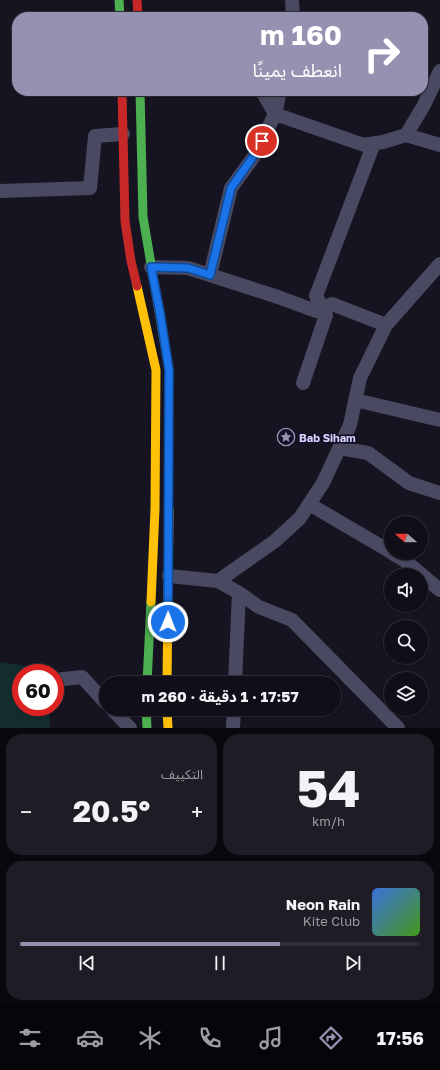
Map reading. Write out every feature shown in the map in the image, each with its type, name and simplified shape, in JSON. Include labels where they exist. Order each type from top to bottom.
[{"type":"main road","points":[[119,0],[120,12]]},
{"type":"main road","points":[[137,0],[138,12]]},
{"type":"main road","points":[[122,96],[125,221],[131,261],[156,370],[155,509],[147,676]]},
{"type":"main road","points":[[140,96],[143,216],[169,370]]},
{"type":"main road","points":[[167,676],[169,505]]},
{"type":"main road","points":[[146,716],[147,728]]},
{"type":"main road","points":[[167,716],[168,728]]},
{"type":"street","points":[[292,0],[293,12]]},
{"type":"street","points":[[428,96],[440,71]]},
{"type":"street","points":[[265,96],[275,114],[364,145],[406,134],[440,145]]},
{"type":"street","points":[[210,275],[231,188],[255,154],[275,114],[279,96]]},
{"type":"street","points":[[406,134],[428,96]]},
{"type":"street","points":[[0,190],[90,188],[95,136],[123,134]]},
{"type":"street","points":[[303,383],[326,315],[316,296],[374,143]]},
{"type":"street","points":[[218,581],[275,541],[300,518],[323,483],[350,425],[360,378],[386,325],[440,264]]},
{"type":"street","points":[[151,267],[188,268],[316,311],[332,304],[386,325]]},
{"type":"street","points":[[355,400],[440,420]]},
{"type":"street","points":[[339,448],[368,453],[409,483],[440,493]]},
{"type":"street","points":[[309,504],[384,548]]},
{"type":"street","points":[[404,560],[440,590]]},
{"type":"street","points":[[169,576],[218,581],[239,592],[259,607],[292,620],[398,728]]},
{"type":"street","points":[[235,676],[239,592]]},
{"type":"street","points":[[64,679],[82,677],[99,695]]},
{"type":"street","points":[[119,716],[130,728]]},
{"type":"street","points":[[234,716],[234,728]]},
{"type":"green space","points":[[0,662],[14,664],[12,664],[12,716],[49,716],[50,728],[0,728]]},
{"type":"traffic: fast","points":[[119,0],[120,12]]},
{"type":"traffic: fast","points":[[140,96],[143,217],[167,358]]},
{"type":"traffic: fast","points":[[147,676],[151,602]]},
{"type":"traffic: fast","points":[[146,716],[147,728]]},
{"type":"traffic: slow","points":[[137,286],[156,370],[155,509],[151,602]]},
{"type":"traffic: slow","points":[[167,676],[169,510]]},
{"type":"traffic: slow","points":[[167,716],[168,728]]},
{"type":"traffic: jam","points":[[137,0],[138,12]]},
{"type":"traffic: jam","points":[[122,96],[125,221],[131,261],[137,286]]},
{"type":"place","name":"Bab Siham","points":[[286,437]]},
{"type":"route","points":[[168,622],[169,370],[151,267],[188,268],[210,275],[231,188],[255,154],[262,141]]}]
